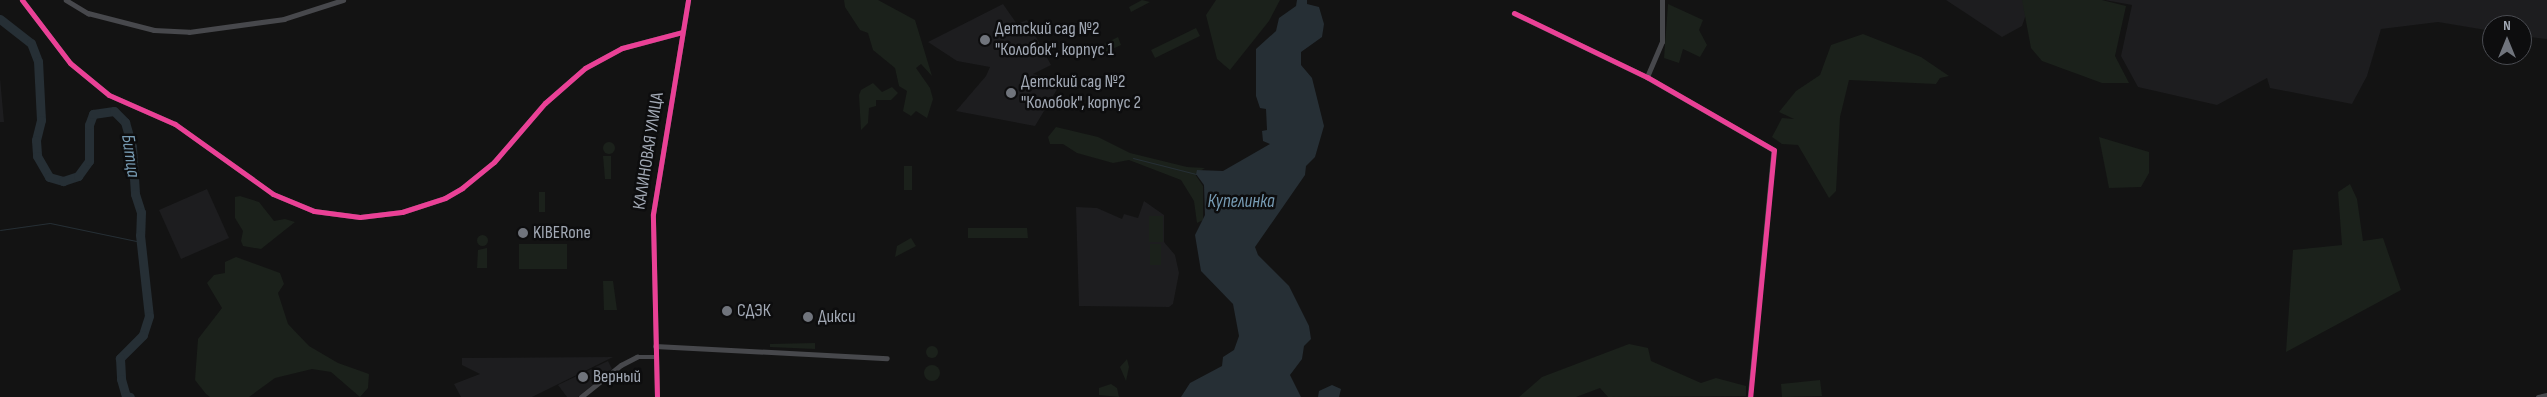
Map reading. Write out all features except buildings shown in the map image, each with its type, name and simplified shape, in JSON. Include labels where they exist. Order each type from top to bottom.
[{"type":"street","points":[[22,0],[64,56],[97,87],[137,109],[175,124],[273,194],[314,211],[352,216],[402,212],[444,198],[494,162],[545,103],[585,68],[622,48],[682,32]]},
{"type":"street","points":[[66,0],[88,12],[154,30],[189,32],[284,19],[343,0]]},
{"type":"street","name":"КАЛИНОВАЯ УЛИЦА","points":[[657,397],[653,208],[688,0]]},
{"type":"street","points":[[1647,77],[1662,42],[1662,0]]},
{"type":"street","points":[[1514,13],[1647,77],[1774,150],[1750,397]]},
{"type":"street","points":[[655,346],[887,358]]},
{"type":"street","points":[[581,397],[621,365],[637,357],[655,357]]},
{"type":"street","points":[[2538,397],[2547,395]]},
{"type":"shaded area","points":[[844,0],[878,0],[915,20],[932,76],[921,64],[916,68],[930,88],[933,99],[927,118],[916,111],[911,116],[903,111],[907,91],[899,86],[895,68],[873,50],[868,33],[860,30],[845,7]]},
{"type":"shaded area","points":[[1142,0],[1150,2],[1131,12],[1129,7]]},
{"type":"shaded area","points":[[1216,0],[1280,0],[1269,21],[1230,70],[1217,59],[1206,15]]},
{"type":"shaded area","points":[[1946,0],[2031,0],[2022,26],[2002,37]]},
{"type":"shaded area","points":[[2022,0],[2102,0],[2126,6],[2115,56],[2129,83],[2102,83],[2042,61],[2031,48]]},
{"type":"shaded area","points":[[2105,0],[2547,0],[2547,39],[2532,37],[2532,15],[2482,15],[2482,29],[2438,22],[2381,29],[2367,76],[2352,104],[2270,88],[2267,78],[2217,105],[2138,87],[2121,56],[2132,5]]},
{"type":"shaded area","points":[[1003,4],[1017,24],[1027,20],[1051,65],[1033,74],[1062,81],[1035,126],[956,111],[986,76],[990,67],[957,61],[928,42]]},
{"type":"shaded area","points":[[1668,4],[1703,20],[1699,30],[1707,45],[1700,57],[1683,49],[1679,63],[1664,58]]},
{"type":"shaded area","points":[[1196,28],[1200,36],[1155,58],[1151,50]]},
{"type":"shaded area","points":[[1863,34],[1921,57],[1949,76],[1940,78],[1936,84],[1849,80],[1840,117],[1836,191],[1829,198],[1798,145],[1782,144],[1772,137],[1782,118],[1794,119],[1779,112],[1796,91],[1820,75],[1831,45]]},
{"type":"shaded area","points":[[1118,37],[1121,45],[1106,52],[1102,45]]},
{"type":"shaded area","points":[[0,78],[4,122],[0,122]]},
{"type":"shaded area","points":[[873,83],[882,92],[892,87],[898,93],[891,100],[876,100],[876,106],[869,108],[868,123],[861,130],[859,95],[861,90]]},
{"type":"shaded area","points":[[1056,127],[1098,137],[1130,153],[1187,167],[1205,168],[1195,174],[1203,186],[1203,220],[1197,223],[1194,201],[1181,180],[1129,160],[1113,163],[1077,153],[1063,144],[1050,144],[1048,137]]},
{"type":"shaded area","points":[[2099,137],[2149,152],[2149,173],[2141,187],[2109,188]]},
{"type":"shaded area","points":[[607,142],[611,142],[615,148],[611,154],[607,154],[603,150],[603,146]]},
{"type":"shaded area","points":[[603,156],[611,156],[611,179],[605,179]]},
{"type":"shaded area","points":[[904,166],[912,166],[912,190],[904,190]]},
{"type":"shaded area","points":[[2350,184],[2357,199],[2363,241],[2383,238],[2401,290],[2286,352],[2293,250],[2342,245],[2338,192]]},
{"type":"shaded area","points":[[207,189],[229,238],[181,259],[159,210]]},
{"type":"shaded area","points":[[539,192],[545,192],[545,212],[539,212]]},
{"type":"shaded area","points":[[240,196],[259,202],[274,221],[285,219],[295,222],[261,249],[243,246],[241,241],[243,231],[235,218],[235,197]]},
{"type":"shaded area","points":[[1144,201],[1164,215],[1164,242],[1175,255],[1179,273],[1173,304],[1169,307],[1079,306],[1076,207],[1097,208],[1122,219],[1124,214],[1138,218]]},
{"type":"shaded area","points":[[1149,216],[1163,216],[1163,242],[1149,242]]},
{"type":"shaded area","points":[[968,228],[1027,228],[1028,238],[968,238]]},
{"type":"shaded area","points":[[482,234],[488,240],[482,246],[476,240]]},
{"type":"shaded area","points":[[911,238],[916,246],[895,257],[897,246]]},
{"type":"shaded area","points":[[519,244],[567,244],[567,269],[519,269]]},
{"type":"shaded area","points":[[1150,244],[1161,244],[1161,265],[1150,265]]},
{"type":"shaded area","points":[[487,248],[487,268],[477,268],[478,250]]},
{"type":"shaded area","points":[[236,257],[280,273],[284,284],[278,293],[288,324],[309,346],[338,363],[369,374],[368,388],[360,397],[331,372],[312,369],[275,378],[249,397],[210,397],[206,394],[195,380],[198,339],[222,308],[207,283],[214,275],[225,273],[225,262]]},
{"type":"shaded area","points":[[603,281],[613,281],[617,310],[604,310]]},
{"type":"shaded area","points":[[815,343],[815,349],[770,347],[770,344]]},
{"type":"shaded area","points":[[1629,344],[1648,348],[1651,361],[1701,383],[1716,378],[1746,386],[1746,396],[1608,397],[1600,388],[1576,397],[1519,397],[1542,377]]},
{"type":"shaded area","points":[[932,346],[938,352],[932,358],[926,352]]},
{"type":"shaded area","points":[[613,357],[532,397],[461,397],[454,384],[480,374],[462,365],[462,358]]},
{"type":"shaded area","points":[[1127,359],[1129,367],[1126,381],[1120,367]]},
{"type":"shaded area","points":[[608,361],[612,369],[578,397],[567,397],[558,385]]},
{"type":"shaded area","points":[[932,365],[938,367],[940,373],[938,379],[932,381],[926,379],[924,373],[926,367]]},
{"type":"shaded area","points":[[1820,380],[1822,396],[1782,397],[1781,384]]},
{"type":"shaded area","points":[[1111,384],[1117,388],[1119,397],[1099,395],[1099,388]]},
{"type":"water","name":"Купелинка","points":[[1297,0],[1307,0],[1307,4],[1319,7],[1324,24],[1322,37],[1301,52],[1301,65],[1312,78],[1324,126],[1315,157],[1306,166],[1305,175],[1255,247],[1258,255],[1289,286],[1309,326],[1311,339],[1304,346],[1302,359],[1290,375],[1301,397],[1181,397],[1190,383],[1222,366],[1223,357],[1234,350],[1239,336],[1233,304],[1201,271],[1195,235],[1205,215],[1204,185],[1196,174],[1197,170],[1223,171],[1270,144],[1263,141],[1262,131],[1267,130],[1266,109],[1260,108],[1256,96],[1256,49],[1276,31],[1279,18],[1296,6]]},
{"type":"water","points":[[1332,385],[1341,389],[1339,397],[1318,397],[1319,391]]},
{"type":"waterway","name":"Битца","points":[[0,19],[31,43],[38,61],[41,120],[36,140],[37,156],[49,177],[63,181],[78,176],[89,161],[89,125],[93,114],[114,111],[125,122],[132,147],[135,194],[141,212],[140,235],[149,316],[143,335],[120,358],[121,379],[126,396],[130,397]]},
{"type":"waterway","points":[[1133,158],[1196,174]]},
{"type":"waterway","points":[[0,230],[50,223],[141,242]]},
{"type":"cycle path","points":[[22,0],[70,63],[109,95],[175,124],[273,194],[314,211],[360,217],[402,212],[445,198],[462,188],[494,162],[545,103],[585,68],[622,48],[682,32]]},
{"type":"cycle path","points":[[657,397],[653,214],[688,0]]},
{"type":"cycle path","points":[[1514,13],[1647,77],[1774,150],[1750,397]]},
{"type":"place","name":"Детский сад №2 \"Колобок\", корпус 1","points":[[985,40]]},
{"type":"place","name":"Детский сад №2 \"Колобок\", корпус 2","points":[[1011,93]]},
{"type":"place","name":"KIBERone","points":[[523,233]]},
{"type":"place","name":"СДЭК","points":[[727,311]]},
{"type":"place","name":"Дикси","points":[[808,317]]},
{"type":"place","name":"Верный","points":[[583,377]]}]
